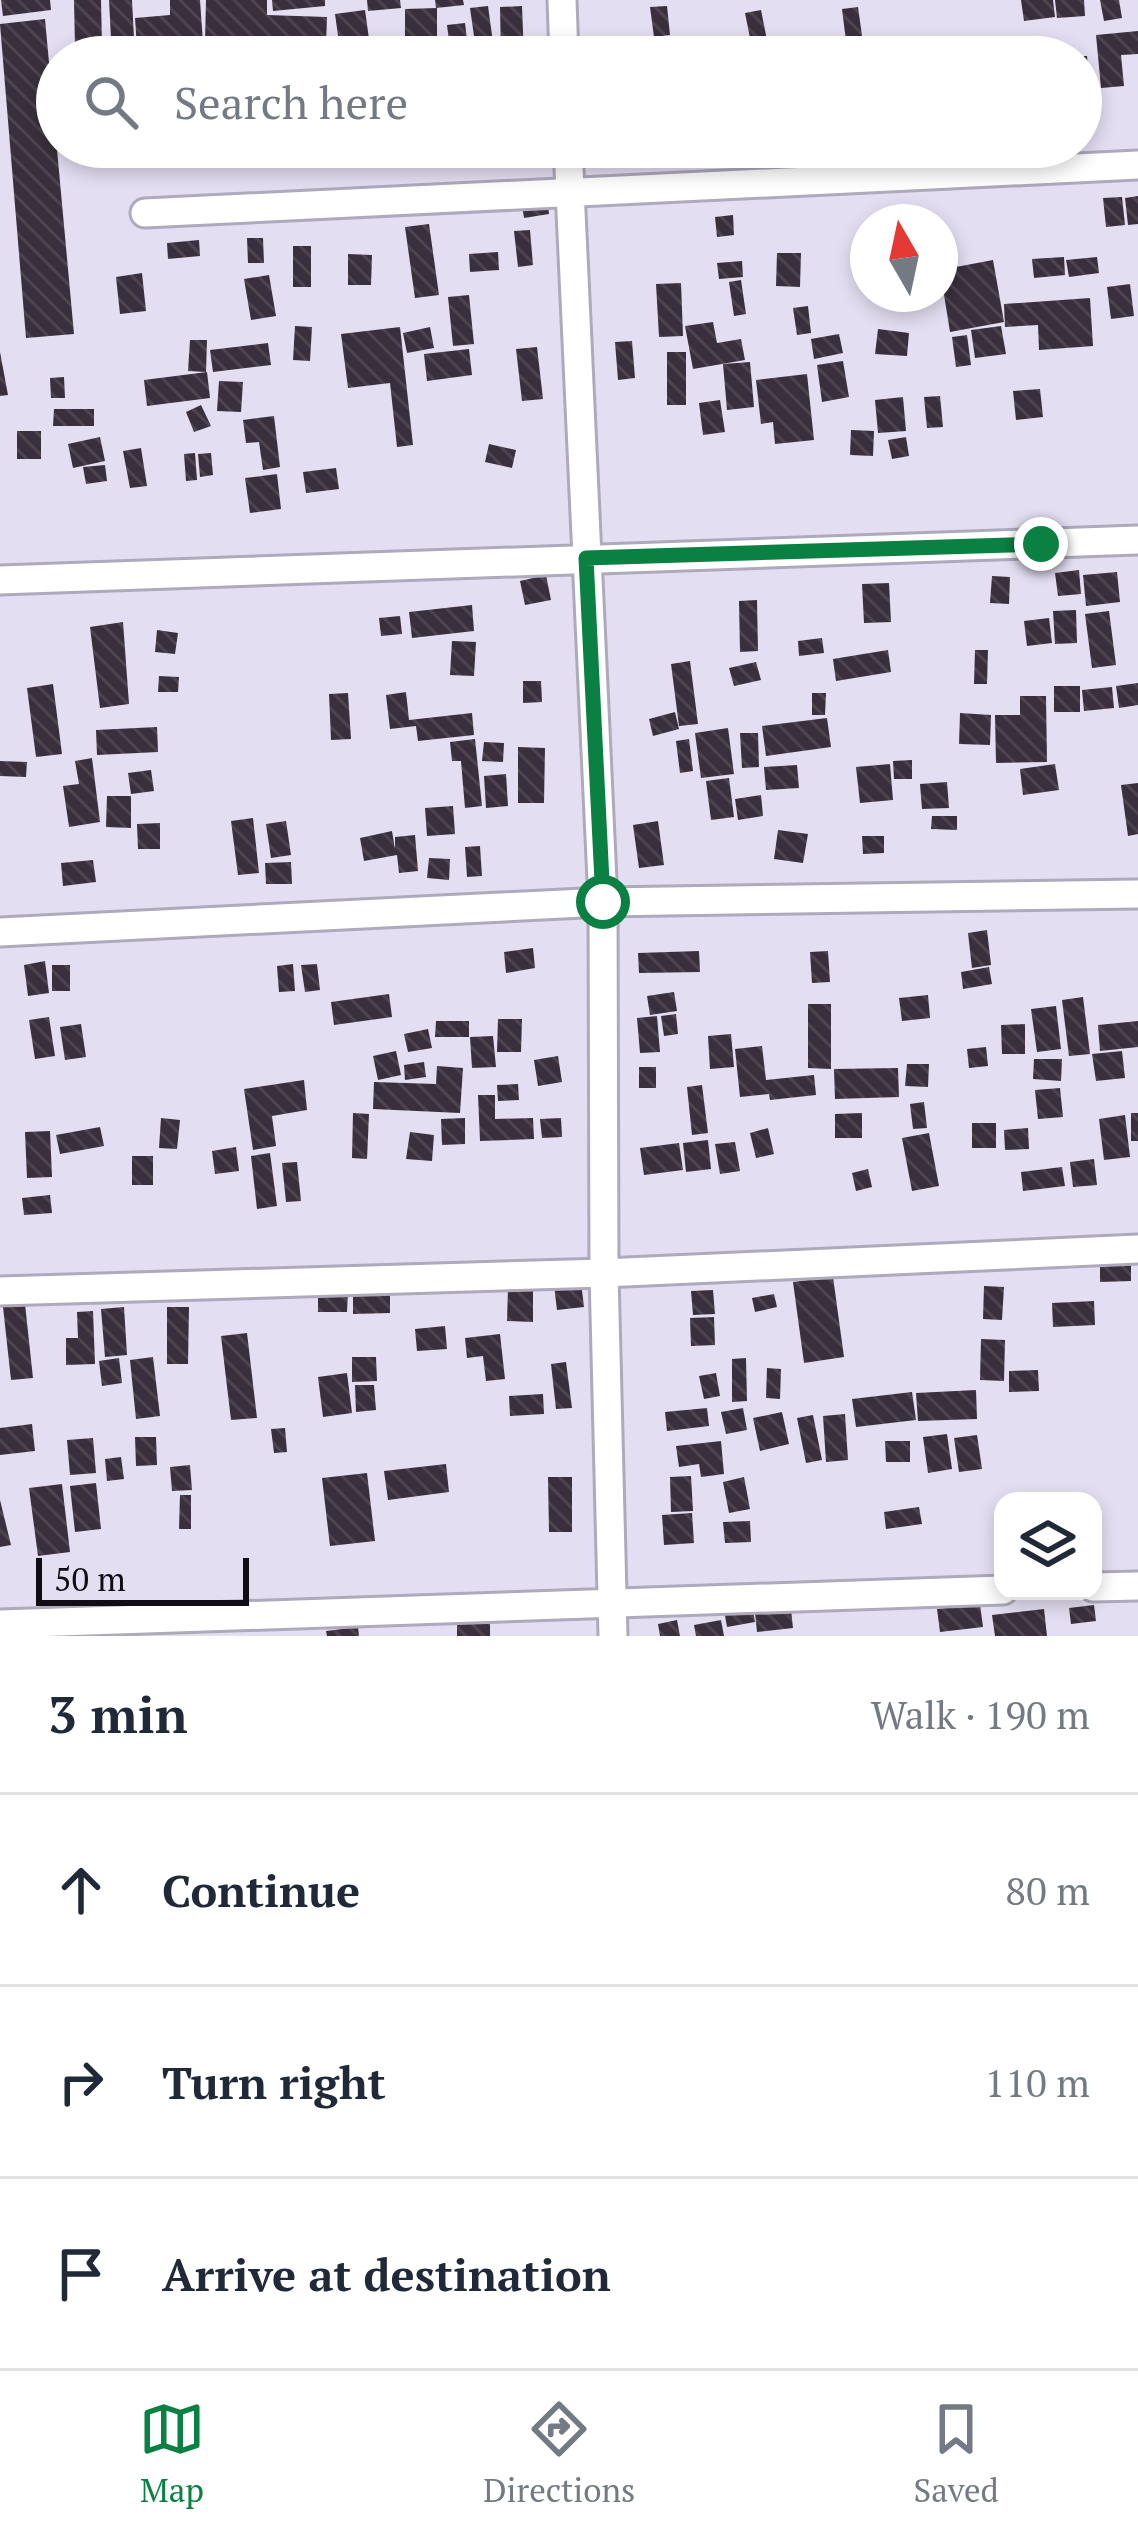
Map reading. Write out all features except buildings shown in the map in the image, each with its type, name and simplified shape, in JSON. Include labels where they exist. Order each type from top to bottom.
[{"type":"street","points":[[562,0],[563,36]]},
{"type":"street","points":[[1102,167],[1138,165]]},
{"type":"street","points":[[569,168],[603,902],[604,1273],[613,1636]]},
{"type":"street","points":[[145,213],[1077,168]]},
{"type":"street","points":[[0,580],[1138,540]]},
{"type":"street","points":[[0,932],[603,902],[1138,893]]},
{"type":"street","points":[[0,1291],[604,1273],[1138,1249]]},
{"type":"street","points":[[1102,1587],[1138,1586]]},
{"type":"street","points":[[0,1624],[994,1590]]},
{"type":"route","points":[[603,902],[586,558],[1041,544]]}]
